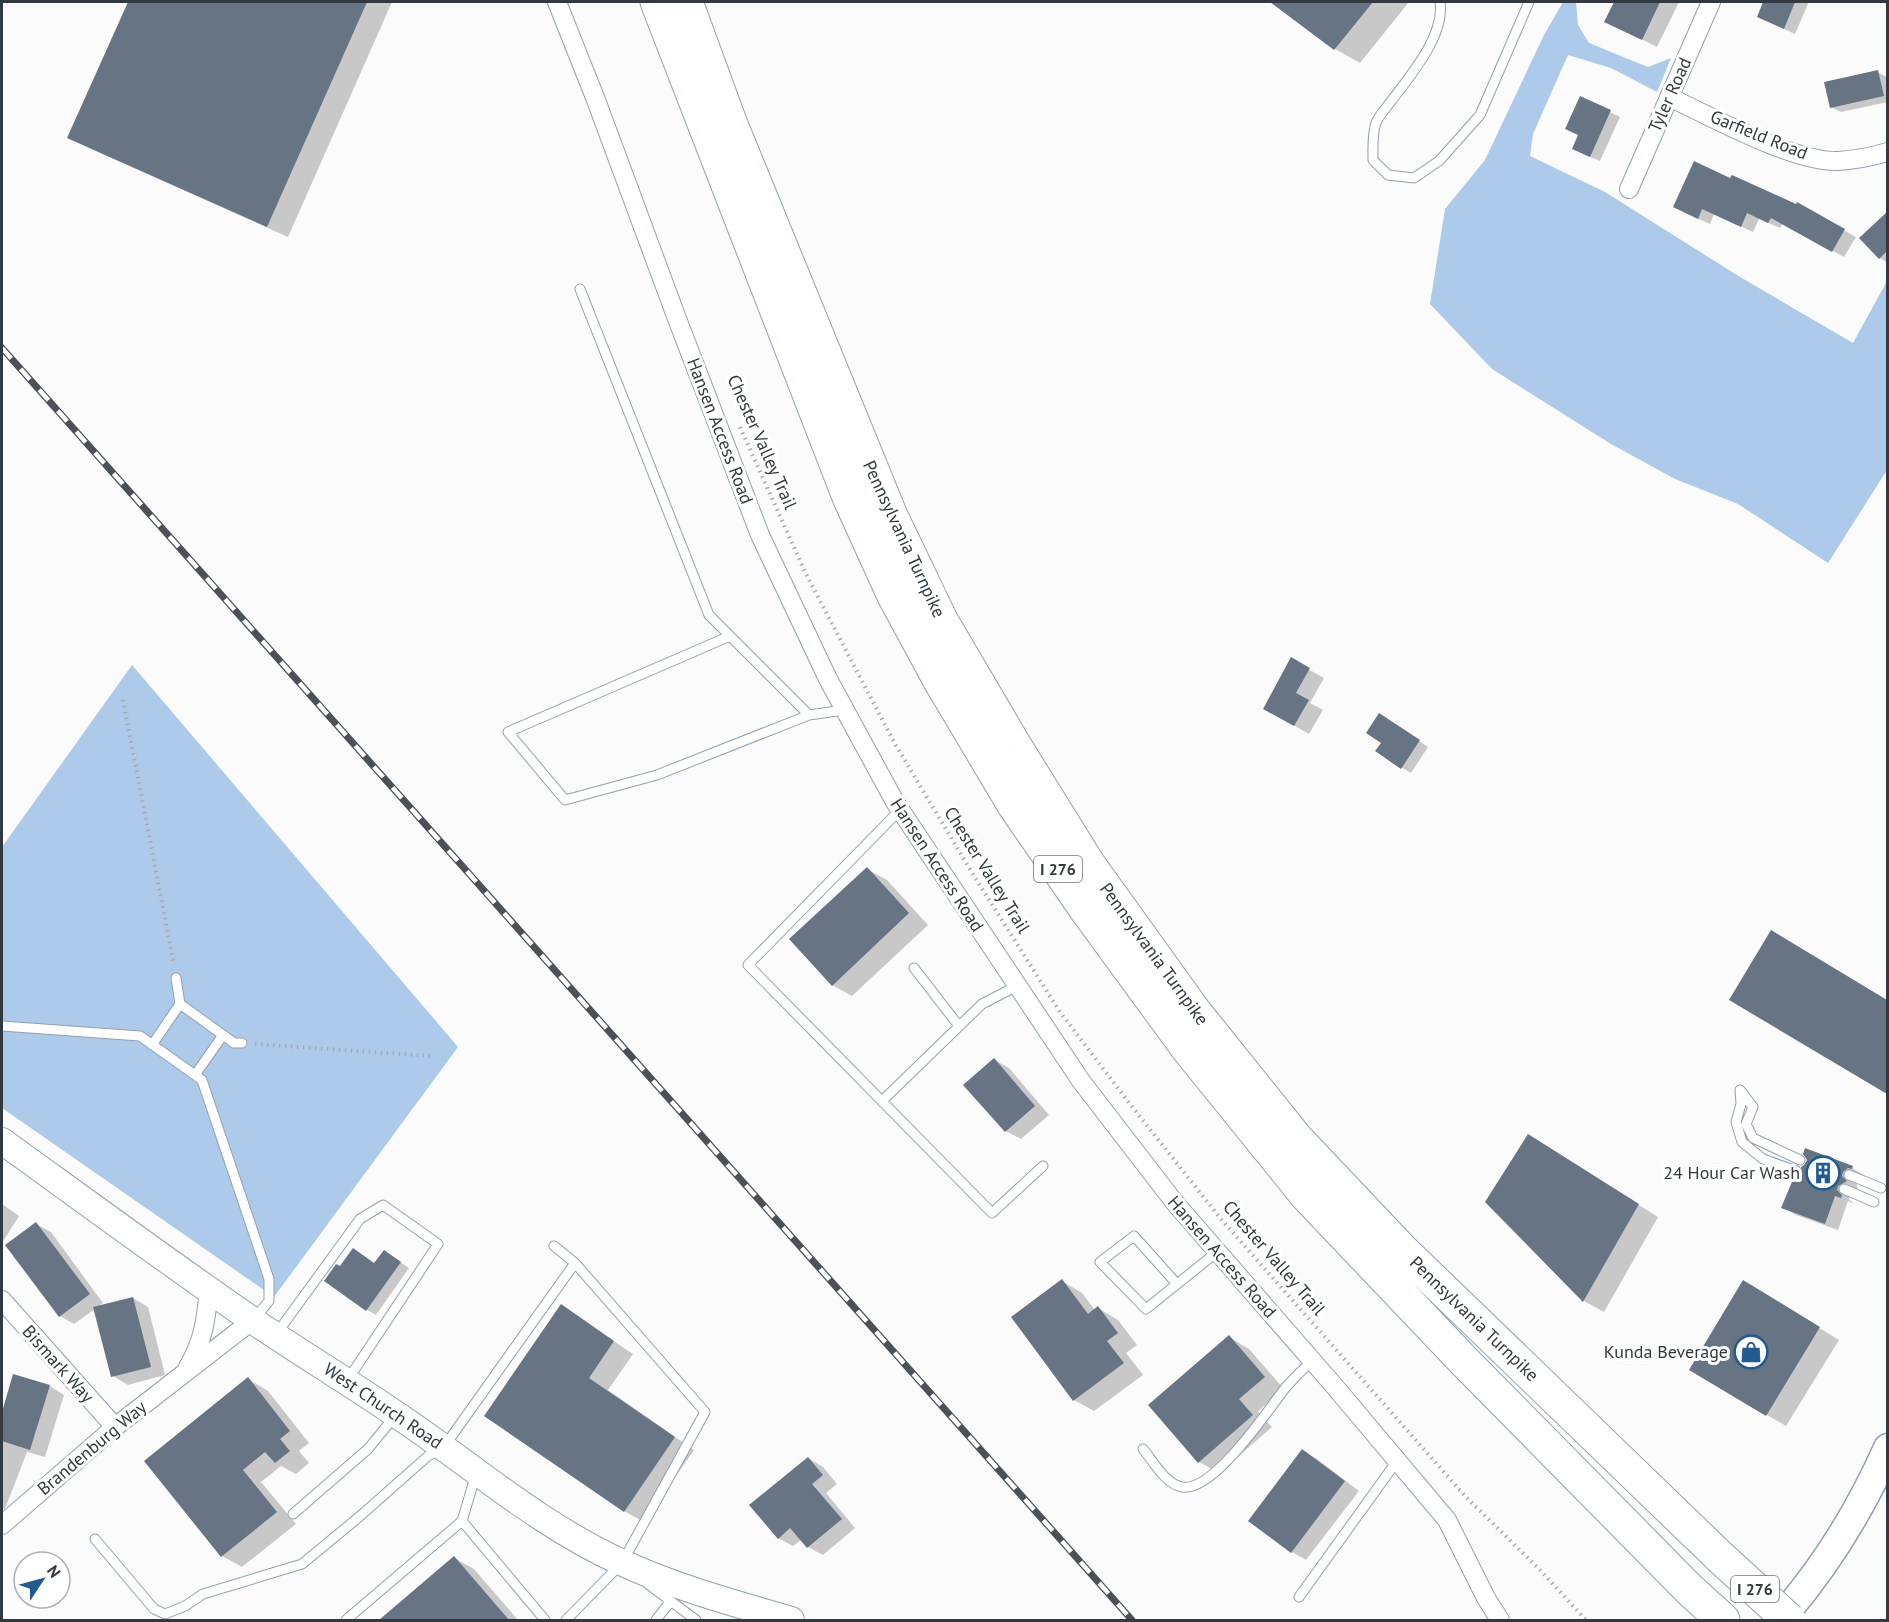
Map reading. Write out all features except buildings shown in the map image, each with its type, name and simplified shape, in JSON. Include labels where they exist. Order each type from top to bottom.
[{"type":"highway","name":"Pennsylvania Turnpike","points":[[657,2],[849,497],[894,596],[939,679],[1014,805],[1094,921],[1188,1049],[1307,1196],[1464,1361],[1689,1589],[1723,1620]]},
{"type":"highway","name":"Pennsylvania Turnpike","points":[[686,2],[730,122],[891,516],[941,620],[1015,746],[1089,865],[1194,1011],[1296,1138],[1401,1249],[1720,1557],[1789,1620]]},
{"type":"main road","points":[[1779,1620],[1821,1569],[1876,1476],[1887,1448]]},
{"type":"street","name":"Hansen Access Road","points":[[556,2],[596,100],[760,535],[828,679],[900,810],[1081,1081],[1175,1203],[1447,1520],[1486,1598],[1500,1620]]},
{"type":"street","name":"Tyler Road","points":[[1629,189],[1711,2]]},
{"type":"street","name":"Garfield Road","points":[[1669,98],[1740,131],[1800,155],[1836,161],[1871,157],[1887,152]]},
{"type":"street","name":"West Church Road","points":[[2,1141],[253,1320],[396,1414],[540,1516],[622,1563],[706,1595],[791,1620]]},
{"type":"street","name":"Brandenburg Way","points":[[184,1374],[199,1349],[209,1289]]},
{"type":"street","name":"Bismark Way","points":[[2,1300],[115,1427]]},
{"type":"street","name":"Brandenburg Way","points":[[2,1525],[115,1427],[253,1320]]},
{"type":"lane","points":[[1440,2],[1441,12],[1434,37],[1411,75],[1376,122],[1373,160],[1388,176],[1414,178],[1439,161],[1480,115],[1529,2]]},
{"type":"lane","points":[[580,289],[710,615],[809,715]]},
{"type":"lane","points":[[730,636],[507,732],[565,800],[657,775],[809,715],[844,710]]},
{"type":"lane","points":[[900,810],[748,965],[992,1213],[1043,1166]]},
{"type":"lane","points":[[914,968],[959,1026]]},
{"type":"lane","points":[[152,1045],[180,1004],[176,978]]},
{"type":"lane","points":[[882,1101],[982,1004],[1017,986]]},
{"type":"lane","points":[[180,1004],[234,1043],[242,1043]]},
{"type":"lane","points":[[2,1026],[140,1036],[202,1080],[269,1279],[269,1301],[253,1320]]},
{"type":"lane","points":[[195,1075],[223,1035]]},
{"type":"lane","points":[[1796,1171],[1763,1159],[1742,1142],[1736,1122],[1741,1104],[1740,1090],[1754,1107],[1746,1124],[1753,1138],[1800,1160]]},
{"type":"lane","points":[[1849,1175],[1881,1188]]},
{"type":"lane","points":[[1844,1189],[1874,1202]]},
{"type":"lane","points":[[276,1335],[360,1219],[383,1205],[438,1244],[347,1382]]},
{"type":"lane","points":[[1176,1284],[1134,1236],[1100,1262],[1146,1309],[1217,1252]]},
{"type":"lane","points":[[554,1246],[575,1263],[705,1412],[622,1563],[566,1620]]},
{"type":"lane","points":[[95,1539],[154,1609],[165,1614],[185,1606],[203,1594],[302,1564],[428,1456],[444,1447],[575,1263]]},
{"type":"lane","points":[[1143,1449],[1170,1482],[1182,1488],[1194,1486],[1208,1478],[1231,1458],[1288,1385],[1312,1361]]},
{"type":"lane","points":[[293,1514],[368,1449],[396,1414]]},
{"type":"lane","points":[[1299,1597],[1397,1461]]},
{"type":"lane","points":[[346,1620],[462,1521],[477,1473]]},
{"type":"lane","points":[[462,1521],[545,1620]]},
{"type":"lane","points":[[622,1563],[696,1620]]},
{"type":"lane","points":[[656,1620],[670,1602]]},
{"type":"path","name":"Chester Valley Trail","points":[[738,422],[806,574],[895,744],[974,876],[1060,1012],[1221,1219],[1457,1487],[1586,1620]]},
{"type":"path","points":[[123,700],[176,978]]},
{"type":"path","points":[[242,1043],[430,1056]]},
{"type":"shaded area","points":[[1563,2],[1576,2],[1578,25],[1589,43],[1648,67],[1671,58],[1657,92],[1611,68],[1568,55],[1533,134],[1530,156],[1605,192],[1740,277],[1853,343],[1887,281],[1887,470],[1828,563],[1738,504],[1675,479],[1611,444],[1492,369],[1430,304],[1445,209],[1485,160],[1544,35]]},
{"type":"shaded area","points":[[132,665],[458,1047],[274,1297],[2,1108],[2,847]]},
{"type":"railway","points":[[2,348],[1132,1620]]},
{"type":"place","name":"24 Hour Car Wash","points":[[1823,1173]]},
{"type":"place","name":"Kunda Beverage","points":[[1751,1352]]}]
